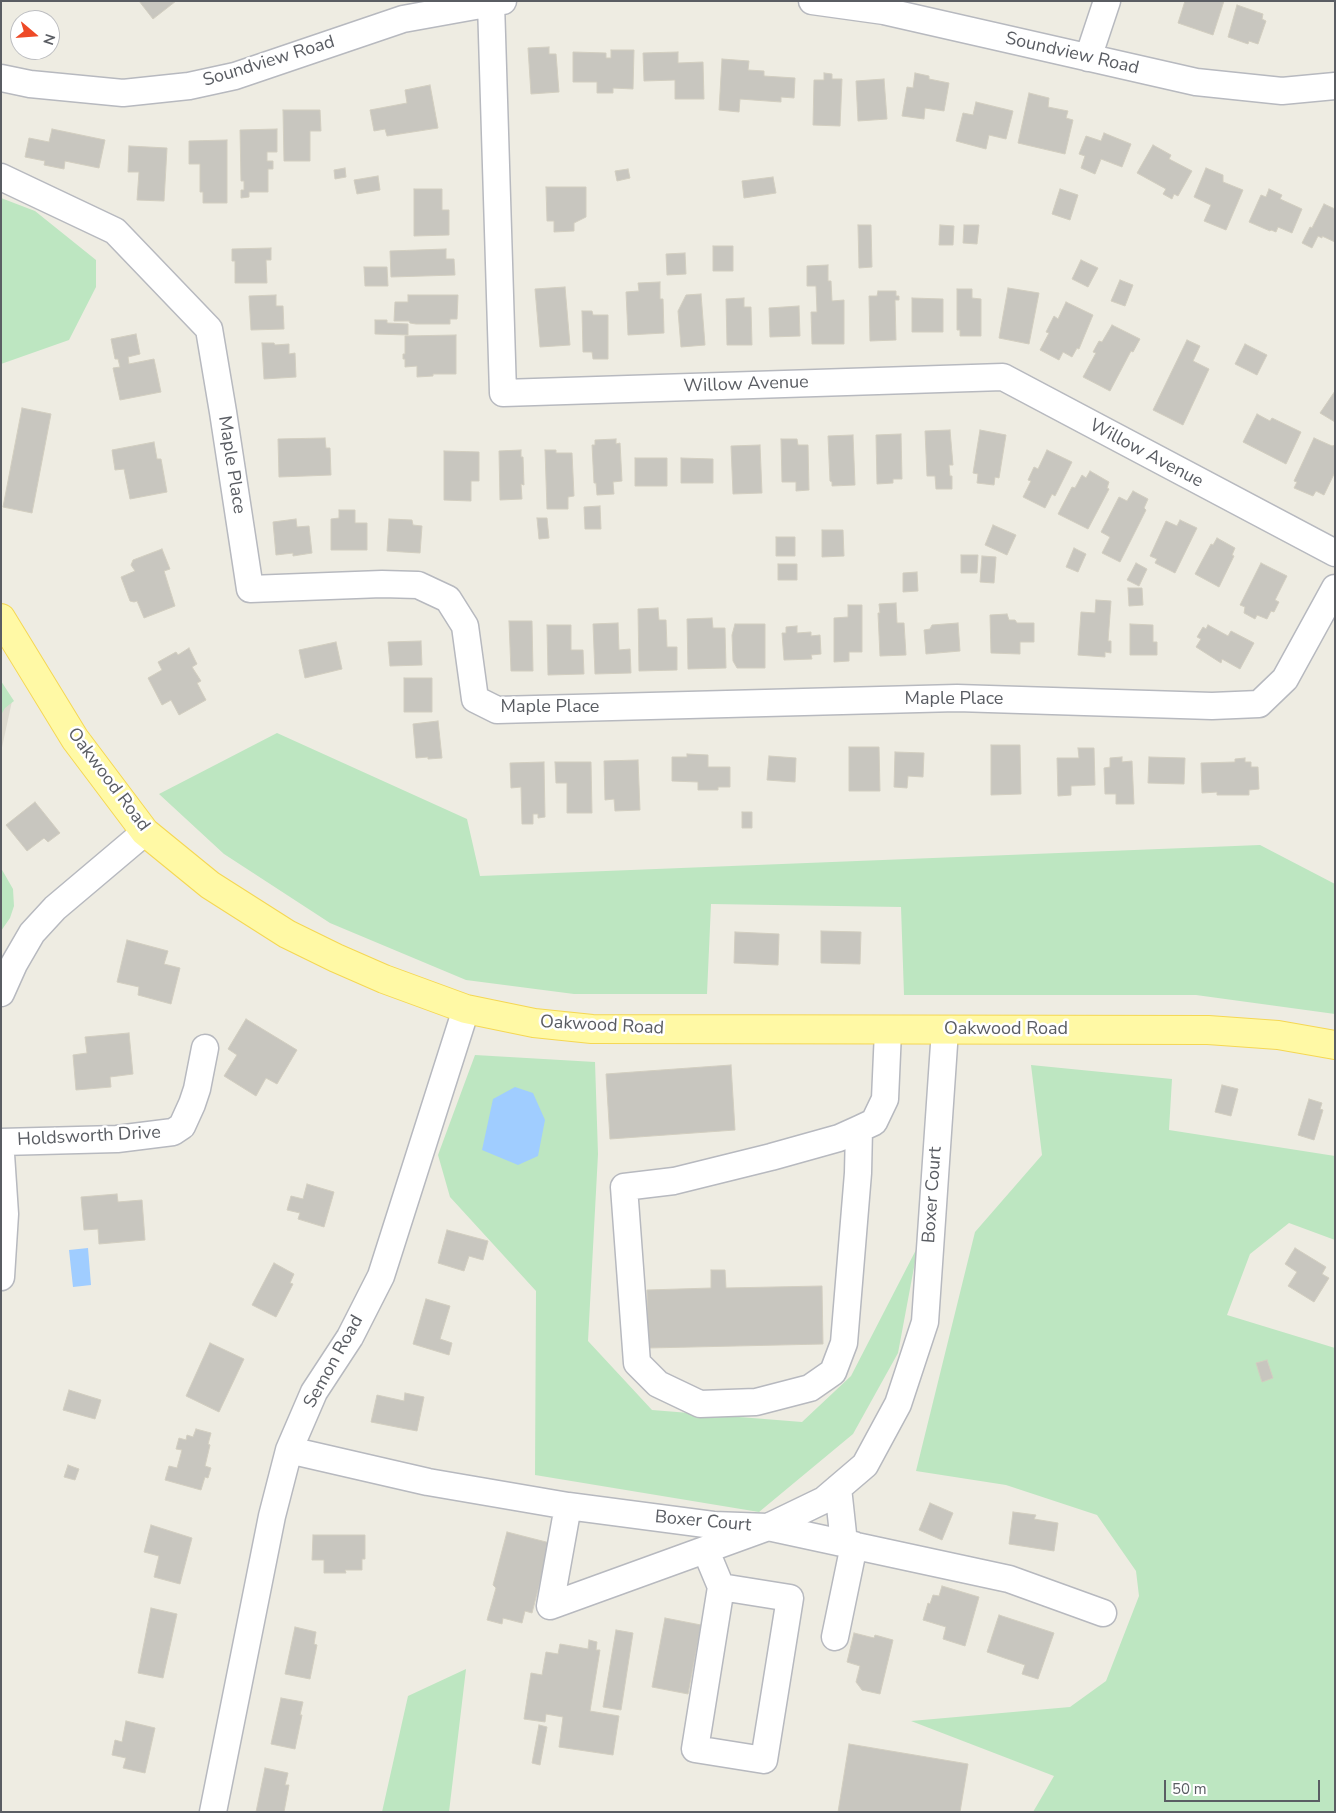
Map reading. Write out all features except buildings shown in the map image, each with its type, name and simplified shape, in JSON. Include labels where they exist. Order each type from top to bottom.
[{"type":"main road","name":"Oakwood Road","points":[[1,618],[75,739],[145,832],[210,885],[287,934],[384,979],[466,1009],[534,1023],[592,1029],[888,1031],[1208,1030],[1278,1035],[1335,1046]]},
{"type":"street","name":"Soundview Road","points":[[812,1],[884,11],[1196,82],[1282,91],[1335,86]]},
{"type":"street","points":[[1088,58],[1107,1]]},
{"type":"street","name":"Soundview Road","points":[[1,78],[30,84],[123,92],[189,86],[235,76],[407,10],[497,2]]},
{"type":"street","name":"Willow Avenue","points":[[497,2],[503,393],[1003,377],[1335,553]]},
{"type":"street","name":"Maple Place","points":[[1,177],[116,231],[209,329],[250,590],[382,584],[418,586],[448,599],[465,626],[475,699],[497,710],[957,698],[1212,706],[1258,704],[1286,679],[1335,588]]},
{"type":"street","points":[[1,993],[14,964],[38,927],[55,908],[145,832]]},
{"type":"street","name":"Semon Road","points":[[213,1812],[272,1516],[289,1450],[314,1392],[350,1337],[381,1276],[466,1009]]},
{"type":"street","name":"Boxer Court","points":[[289,1450],[428,1482],[568,1506],[712,1525],[768,1527],[824,1500],[865,1464],[898,1404],[925,1322],[945,1030]]},
{"type":"street","points":[[859,1129],[858,1173],[844,1343],[833,1372],[810,1388],[756,1402],[700,1404],[658,1384],[637,1363],[624,1187],[674,1181],[839,1138],[874,1122],[885,1099],[888,1031]]},
{"type":"street","name":"Holdsworth Drive","points":[[1,1142],[117,1139],[173,1132],[182,1126],[192,1104],[205,1048]]},
{"type":"street","name":"Holdsworth Drive","points":[[1,1154],[5,1214],[1,1277]]},
{"type":"street","points":[[835,1637],[849,1544],[838,1488]]},
{"type":"street","points":[[568,1506],[550,1606],[768,1527],[1009,1579],[1103,1613]]},
{"type":"street","points":[[706,1551],[721,1587],[695,1749],[764,1760],[790,1598],[721,1587]]},
{"type":"shaded area","points":[[1,683],[12,701],[1,752]]},
{"type":"green space","points":[[1,198],[35,211],[96,260],[96,287],[69,340],[1,364]]},
{"type":"green space","points":[[1,681],[14,701],[5,708],[1,715]]},
{"type":"green space","points":[[277,733],[467,819],[480,876],[1260,845],[1335,884],[1335,1014],[1196,995],[904,995],[901,907],[711,904],[707,994],[574,994],[466,980],[330,923],[224,854],[159,794]]},
{"type":"green space","points":[[1,868],[13,889],[14,906],[10,918],[1,931]]},
{"type":"green space","points":[[475,1055],[595,1062],[598,1154],[588,1341],[652,1410],[802,1422],[851,1376],[918,1246],[898,1353],[853,1434],[759,1512],[535,1475],[536,1291],[450,1197],[438,1155]]},
{"type":"green space","points":[[1031,1065],[1172,1079],[1169,1130],[1335,1156],[1335,1240],[1289,1223],[1250,1254],[1227,1315],[1335,1348],[1335,1812],[1033,1812],[1054,1776],[911,1721],[1070,1707],[1106,1681],[1139,1596],[1136,1571],[1097,1515],[1006,1485],[916,1471],[975,1232],[1042,1155]]},
{"type":"green space","points":[[466,1669],[449,1812],[382,1812],[408,1696]]},
{"type":"water","points":[[515,1087],[533,1093],[545,1120],[538,1156],[518,1165],[482,1150],[493,1099]]},
{"type":"water","points":[[88,1248],[91,1285],[73,1287],[69,1250]]}]
